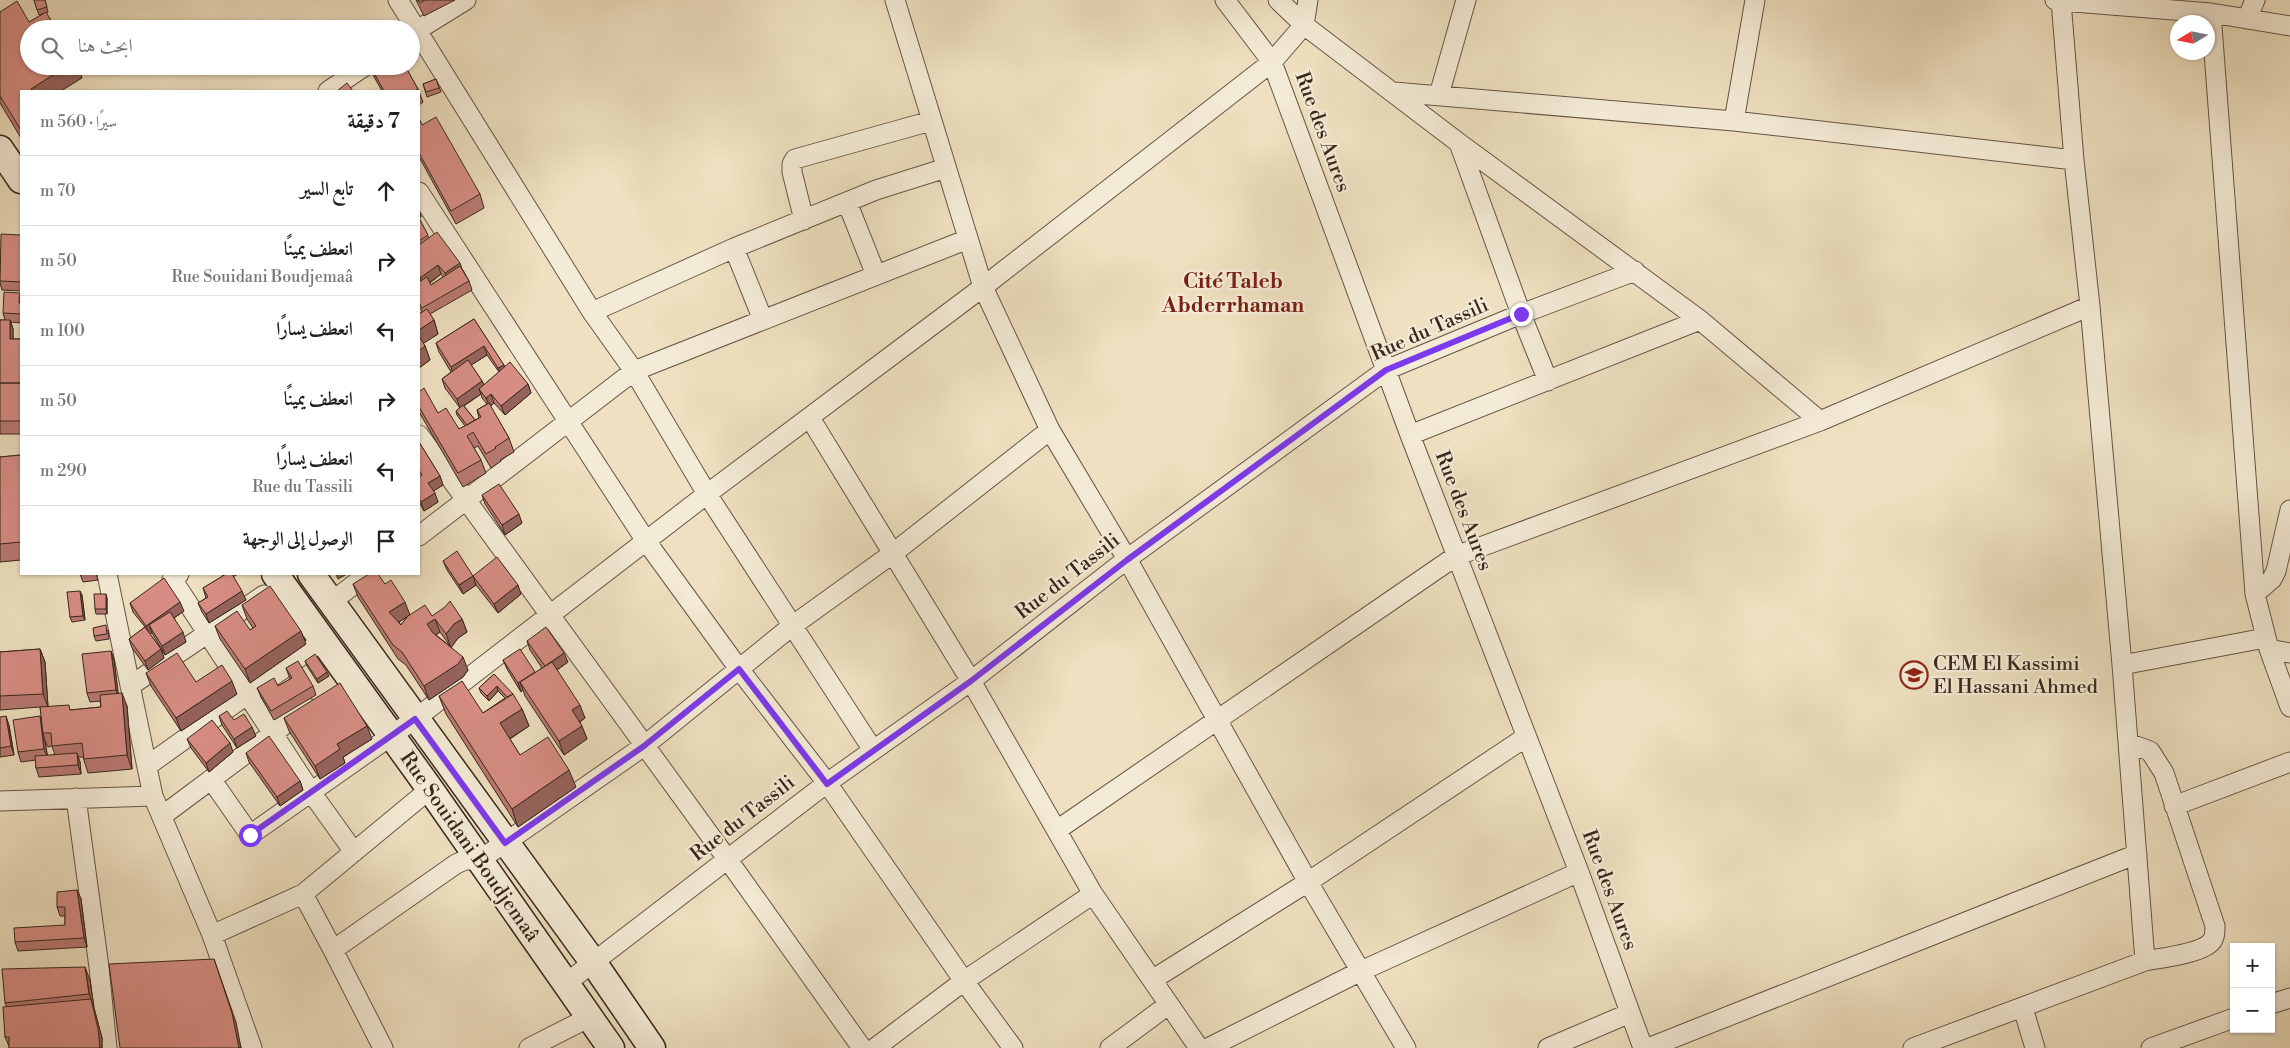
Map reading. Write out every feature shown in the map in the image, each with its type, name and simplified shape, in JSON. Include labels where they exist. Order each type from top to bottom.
[{"type":"main road","points":[[1,157],[20,179]]},
{"type":"main road","name":"Rue Souidani Boudjemaâ","points":[[312,575],[593,962],[652,1048]]},
{"type":"main road","name":"Rue Souidani Boudjemaâ","points":[[278,579],[322,640],[341,683],[391,735],[588,1018],[611,1048]]},
{"type":"street","points":[[398,0],[408,20]]},
{"type":"street","points":[[420,28],[466,0]]},
{"type":"street","points":[[895,0],[983,287],[1050,430],[1127,560],[1308,882],[1406,1048]]},
{"type":"street","name":"Rue des Aures","points":[[1225,0],[1272,62],[1410,436],[1579,872],[1643,1048]]},
{"type":"street","points":[[1278,0],[1304,25],[1700,320],[1820,420]]},
{"type":"street","points":[[211,779],[250,835],[415,719],[707,494],[983,287],[1272,62],[1304,25],[1308,0]]},
{"type":"street","points":[[1439,95],[1466,0]]},
{"type":"street","points":[[1734,121],[1755,0]]},
{"type":"street","points":[[2055,0],[2099,2],[2211,13],[2290,26]]},
{"type":"street","points":[[2248,19],[2255,0]]},
{"type":"street","points":[[2061,1],[2074,160],[2090,306],[2122,665],[2138,854],[2144,961]]},
{"type":"street","points":[[2211,13],[2255,594],[2267,643],[2290,707]]},
{"type":"street","points":[[420,41],[592,312],[634,371],[707,494],[872,750]]},
{"type":"street","points":[[332,90],[350,85],[358,75]]},
{"type":"street","points":[[1394,92],[1734,121],[2074,160]]},
{"type":"street","points":[[804,220],[792,172],[792,164],[795,159],[932,121]]},
{"type":"street","points":[[1460,143],[1521,314],[1548,381]]},
{"type":"street","points":[[592,312],[734,248],[876,190],[946,168]]},
{"type":"street","points":[[420,194],[646,541],[739,669],[827,784],[1013,1048]]},
{"type":"street","points":[[847,202],[876,275]]},
{"type":"street","points":[[420,535],[634,371],[968,239]]},
{"type":"street","points":[[734,248],[763,320]]},
{"type":"street","name":"Rue du Tassili","points":[[565,984],[872,750],[971,681],[1127,560],[1386,370],[1521,314],[1635,271]]},
{"type":"street","points":[[1057,830],[1456,556],[1820,420],[2090,306]]},
{"type":"street","points":[[1410,436],[1700,320]]},
{"type":"street","points":[[810,418],[971,681],[1093,894],[1199,1048]]},
{"type":"street","points":[[333,950],[456,864],[465,860],[479,860],[505,843],[644,746],[792,626],[892,554],[1050,430]]},
{"type":"street","points":[[420,436],[465,501],[728,860],[862,1048]]},
{"type":"street","points":[[2255,594],[2268,584],[2276,571],[2290,510]]},
{"type":"street","points":[[107,575],[153,796],[212,934],[211,961],[252,1048]]},
{"type":"street","points":[[178,575],[172,579],[311,792],[354,852]]},
{"type":"street","points":[[331,602],[367,575]]},
{"type":"street","points":[[130,686],[208,633],[278,579]]},
{"type":"street","points":[[147,766],[322,640]]},
{"type":"street","points":[[2122,665],[2267,643],[2290,653]]},
{"type":"street","points":[[162,816],[318,700]]},
{"type":"street","points":[[1152,980],[1308,882],[1526,737]]},
{"type":"street","points":[[1913,1048],[2144,961],[2198,950],[2208,945],[2215,933],[2215,926],[2158,761],[2150,750],[2128,743]]},
{"type":"street","points":[[2174,806],[2290,762]]},
{"type":"street","points":[[212,934],[303,894],[430,789]]},
{"type":"street","points":[[0,801],[153,796]]},
{"type":"street","points":[[76,798],[108,967],[107,1048]]},
{"type":"street","points":[[1648,1048],[2138,854]]},
{"type":"street","points":[[1208,1048],[1361,972],[1579,872]]},
{"type":"street","points":[[303,894],[383,1048]]},
{"type":"street","points":[[875,1048],[964,981],[1093,894]]},
{"type":"street","points":[[79,969],[108,967]]},
{"type":"street","points":[[2275,1003],[2290,998]]},
{"type":"street","points":[[1110,1048],[1168,1005]]},
{"type":"street","points":[[2023,1008],[2035,1048]]},
{"type":"street","points":[[1548,1048],[1630,1013]]},
{"type":"street","points":[[529,1048],[588,1018]]},
{"type":"street","points":[[2151,1048],[2230,1019]]},
{"type":"building","points":[[34,0],[45,0],[47,7],[37,10]]},
{"type":"building","points":[[17,1],[28,20],[20,20],[20,75],[53,75],[32,90],[20,90],[20,128],[0,96],[0,12]]},
{"type":"building","points":[[46,12],[51,20],[32,20]]},
{"type":"building","points":[[375,75],[410,75],[418,89],[416,90],[383,90]]},
{"type":"building","points":[[436,79],[439,88],[426,92],[423,84]]},
{"type":"building","points":[[347,83],[352,90],[338,90]]},
{"type":"building","points":[[436,117],[480,194],[451,211],[420,155],[420,121],[422,125]]},
{"type":"building","points":[[420,220],[428,235],[420,240]]},
{"type":"building","points":[[437,232],[460,263],[445,273],[438,265],[420,278],[420,244]]},
{"type":"building","points":[[1,234],[20,235],[20,282],[0,281]]},
{"type":"building","points":[[460,266],[469,281],[422,308],[420,305],[420,281],[427,277],[431,285]]},
{"type":"building","points":[[4,292],[20,293],[20,314],[3,313]]},
{"type":"building","points":[[427,309],[434,320],[420,329],[420,313]]},
{"type":"building","points":[[474,319],[504,365],[498,368],[484,346],[451,367],[436,343]]},
{"type":"building","points":[[0,320],[10,320],[10,339],[20,339],[20,383],[0,383]]},
{"type":"building","points":[[420,338],[425,346],[420,350]]},
{"type":"building","points":[[468,360],[482,381],[457,399],[442,379]]},
{"type":"building","points":[[510,362],[528,384],[501,406],[491,394],[486,398],[479,389]]},
{"type":"building","points":[[0,383],[20,383],[20,421],[0,421]]},
{"type":"building","points":[[424,388],[438,413],[446,408],[459,429],[481,417],[477,410],[489,403],[509,438],[486,454],[473,432],[467,436],[481,460],[458,473],[420,409],[420,391]]},
{"type":"building","points":[[463,405],[475,420],[467,425],[456,411]]},
{"type":"building","points":[[420,444],[440,476],[428,483],[435,493],[421,502],[420,476],[422,475],[420,472]]},
{"type":"building","points":[[20,455],[20,542],[0,544],[0,457]]},
{"type":"building","points":[[499,484],[519,514],[502,525],[482,495]]},
{"type":"building","points":[[457,551],[473,576],[459,585],[443,561]]},
{"type":"building","points":[[497,557],[518,585],[494,604],[473,576]]},
{"type":"building","points":[[224,575],[233,575],[242,591],[206,614],[198,603],[208,597],[203,588]]},
{"type":"building","points":[[367,575],[379,575],[385,584],[391,580],[405,602],[389,612],[401,625],[408,616],[425,605],[432,616],[450,601],[462,619],[454,624],[446,634],[435,619],[427,624],[433,633],[463,657],[458,664],[424,686],[402,652],[393,645],[353,584]]},
{"type":"building","points":[[164,578],[180,602],[146,626],[130,603]]},
{"type":"building","points":[[270,586],[301,631],[245,669],[215,626],[237,611],[250,630],[256,626],[242,605]]},
{"type":"building","points":[[80,591],[83,616],[70,617],[67,592]]},
{"type":"building","points":[[94,594],[106,594],[106,609],[95,609]]},
{"type":"building","points":[[170,612],[183,632],[162,646],[149,625]]},
{"type":"building","points":[[106,625],[107,634],[94,636],[93,628]]},
{"type":"building","points":[[145,627],[161,649],[145,661],[129,639]]},
{"type":"building","points":[[546,627],[564,653],[545,666],[527,641]]},
{"type":"building","points":[[40,649],[43,694],[0,696],[0,652]]},
{"type":"building","points":[[520,649],[535,672],[518,683],[503,660]]},
{"type":"building","points":[[111,651],[116,690],[87,693],[82,654]]},
{"type":"building","points":[[177,653],[196,682],[222,665],[232,681],[176,718],[146,673]]},
{"type":"building","points":[[315,654],[327,672],[317,679],[305,661]]},
{"type":"building","points":[[298,661],[313,686],[271,711],[257,688],[274,678],[278,686],[292,678],[286,668]]},
{"type":"building","points":[[552,662],[580,705],[572,710],[582,726],[559,741],[520,682]]},
{"type":"building","points":[[494,674],[513,694],[507,697],[497,686],[487,696],[479,688]]},
{"type":"building","points":[[462,681],[483,713],[513,694],[522,709],[500,723],[520,755],[548,737],[569,770],[512,809],[439,696]]},
{"type":"building","points":[[340,683],[367,726],[337,744],[340,749],[315,766],[284,718]]},
{"type":"building","points":[[122,693],[127,755],[84,759],[82,743],[52,746],[51,733],[43,733],[40,707],[69,705],[70,710],[101,707],[100,695]]},
{"type":"building","points":[[227,711],[234,720],[244,714],[252,727],[234,739],[219,716]]},
{"type":"building","points":[[6,716],[11,746],[0,748],[0,717]]},
{"type":"building","points":[[40,716],[44,749],[18,752],[13,720]]},
{"type":"building","points":[[212,720],[230,743],[206,763],[187,739]]},
{"type":"building","points":[[269,736],[300,781],[277,797],[246,753]]},
{"type":"building","points":[[77,753],[78,765],[36,768],[35,756]]},
{"type":"building","points":[[77,890],[84,938],[15,942],[14,928],[65,925],[65,907],[57,907],[57,892]]},
{"type":"building","points":[[214,959],[232,1013],[239,1048],[120,1048],[109,964]]},
{"type":"building","points":[[85,967],[89,994],[5,1003],[2,969]]},
{"type":"building","points":[[91,999],[100,1048],[9,1048],[9,1037],[5,1037],[3,1007]]},
{"type":"place","name":"CEM El Kassimi El Hassani Ahmed","points":[[1914,675]]},
{"type":"district","name":"Cité Taleb Abderrhaman","points":[[1233,294]]},
{"type":"route","points":[[250,835],[415,719],[505,843],[644,746],[739,669],[827,784],[971,681],[1127,560],[1386,370],[1521,314]]}]
